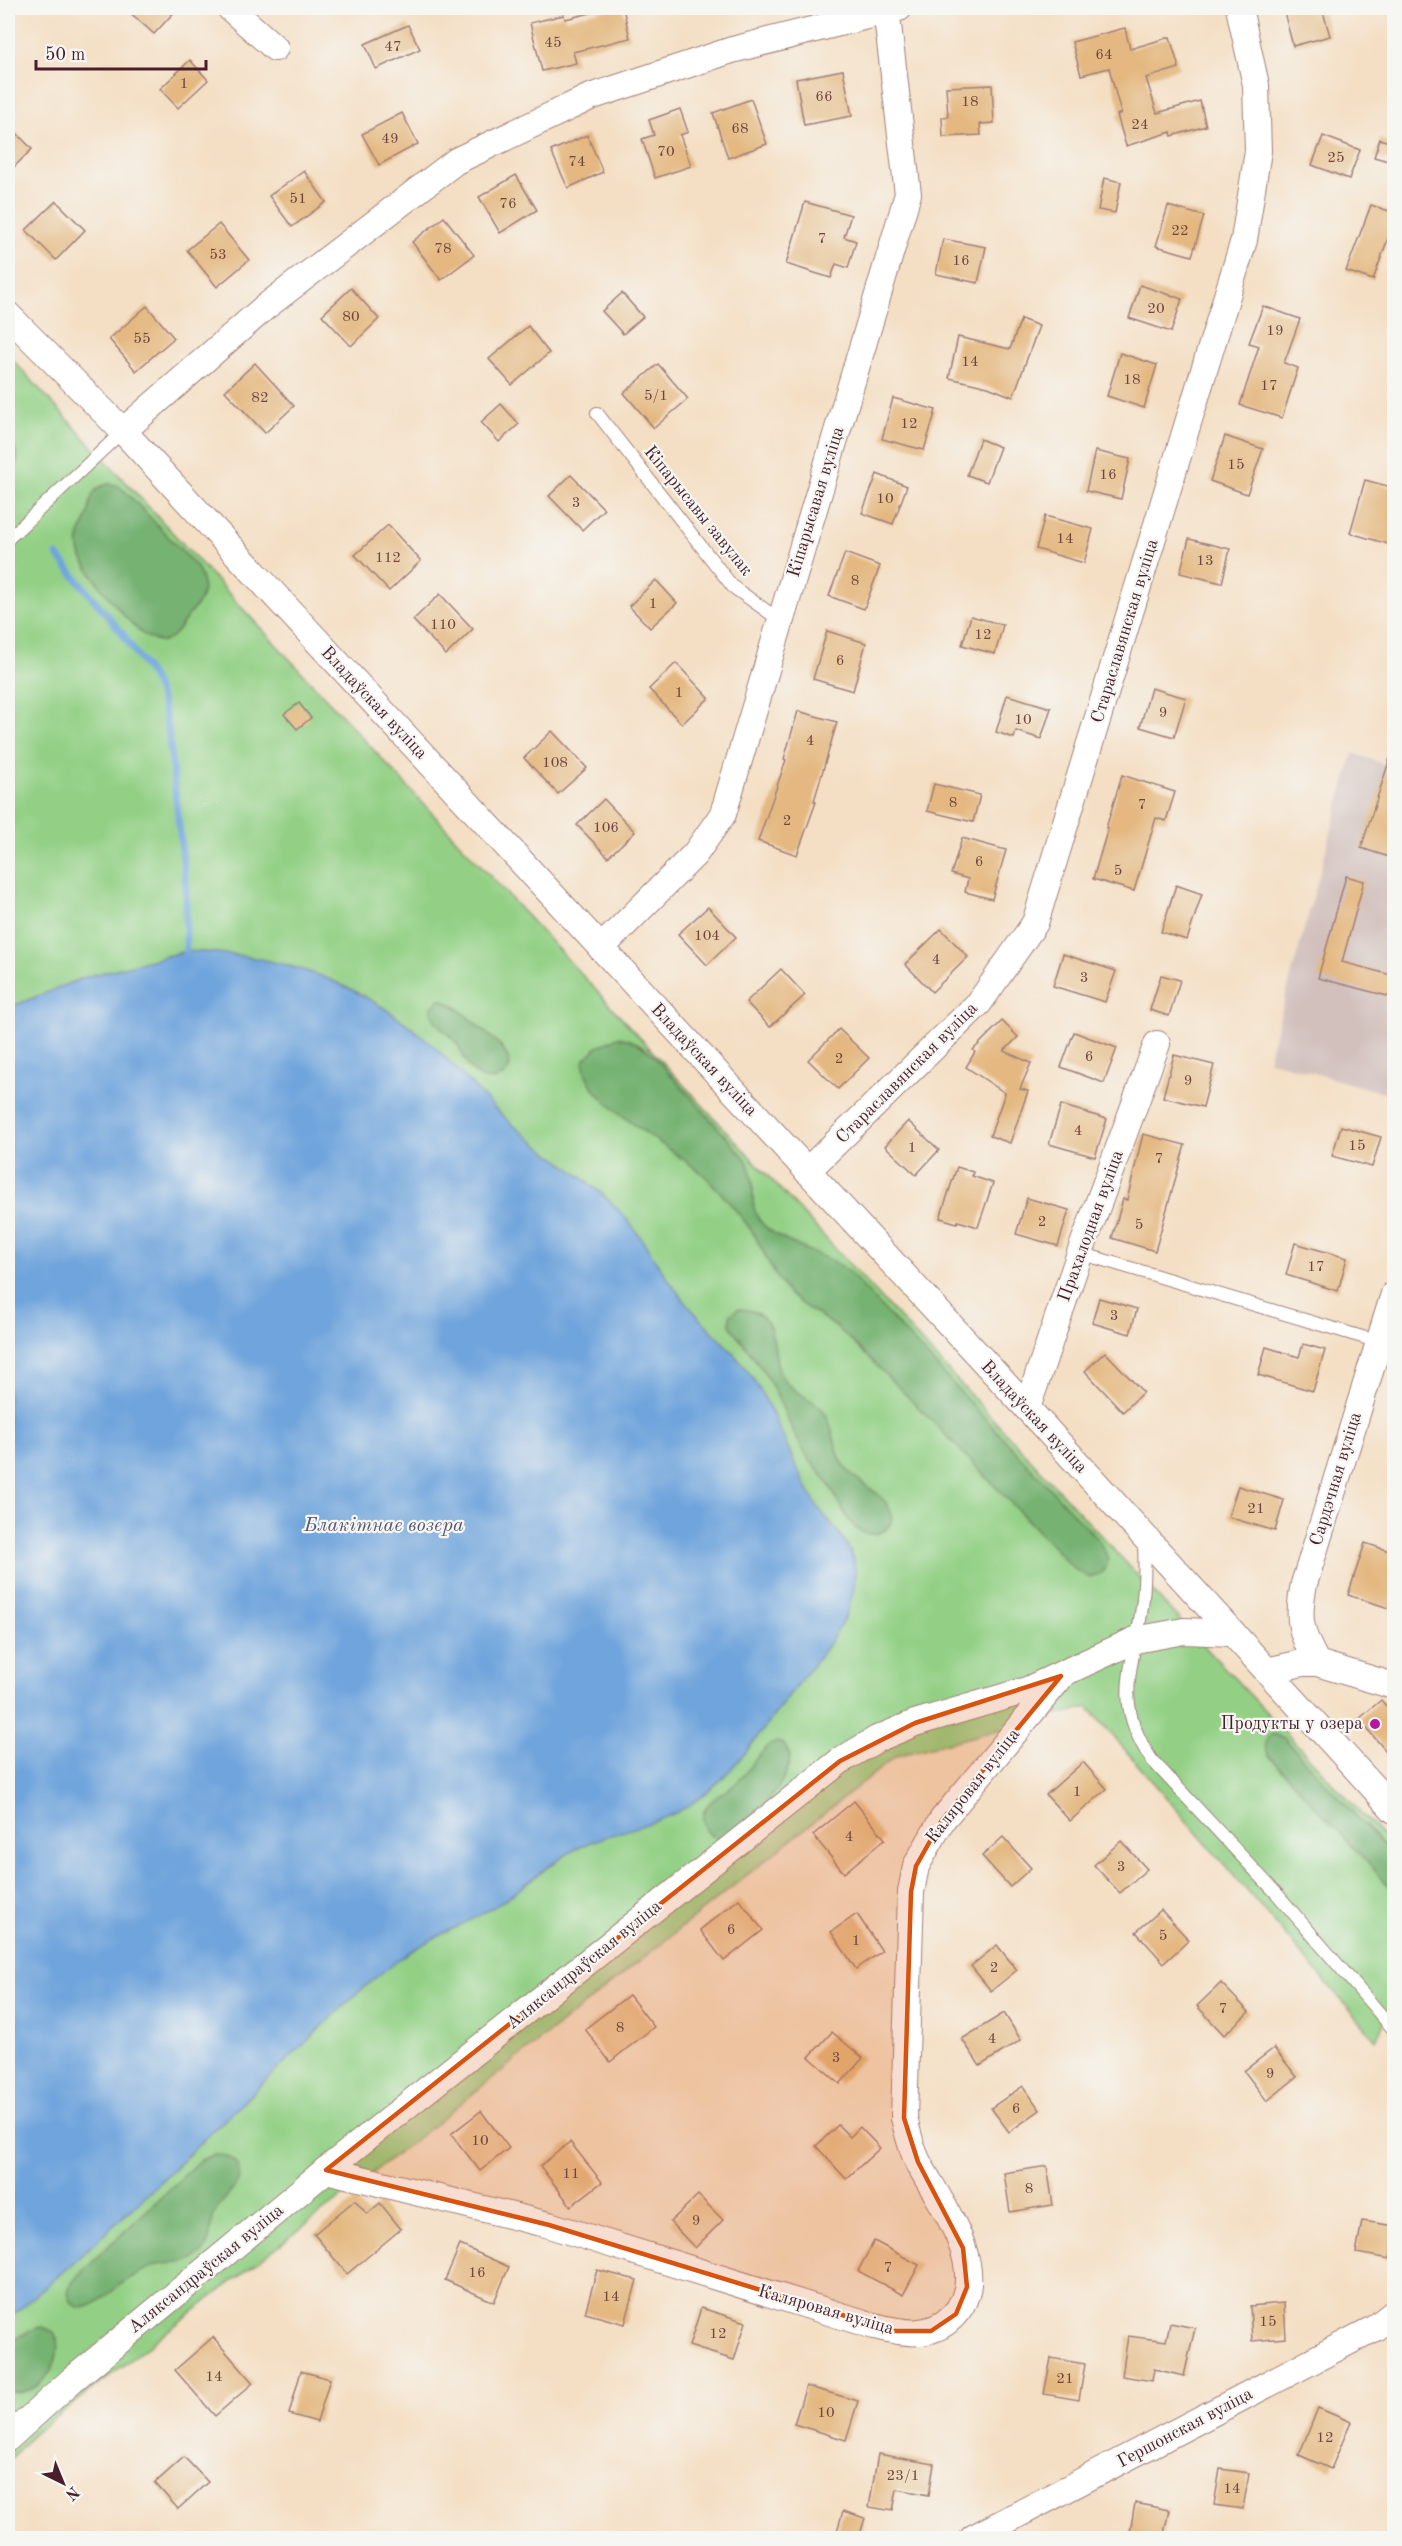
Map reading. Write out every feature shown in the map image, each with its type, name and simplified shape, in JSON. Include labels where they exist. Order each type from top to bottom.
[{"type":"street","points":[[230,8],[275,48]]},
{"type":"street","points":[[123,431],[264,308],[456,161],[591,97],[732,50],[890,8]]},
{"type":"street","name":"Кіпарысавая вуліца","points":[[601,948],[695,854],[723,814],[908,194],[890,8]]},
{"type":"street","name":"Стараславянская вуліца","points":[[807,1171],[979,1003],[1035,923],[1244,240],[1258,151],[1256,85],[1239,8]]},
{"type":"street","name":"Владаўская вуліца","points":[[8,315],[123,431],[1027,1408],[1395,1810]]},
{"type":"street","name":"Прахалодная вуліца","points":[[1027,1408],[1080,1253],[1157,1044]]},
{"type":"street","name":"Сардэчная вуліца","points":[[1317,1663],[1300,1628],[1299,1607],[1304,1584],[1395,1294]]},
{"type":"street","name":"Аляксандраўская вуліца","points":[[8,2438],[72,2380],[326,2170],[840,1761],[877,1739],[915,1723],[1027,1690],[1136,1640],[1184,1631],[1233,1633]]},
{"type":"street","points":[[1267,1671],[1302,1663],[1317,1663],[1395,1686]]},
{"type":"street","name":"Каляровая вуліца","points":[[326,2170],[549,2225],[874,2326],[911,2333],[930,2331],[945,2324],[956,2314],[963,2301],[967,2287],[967,2268],[956,2228],[918,2162],[909,2142],[904,2118],[911,1892],[916,1866],[942,1820],[1061,1676]]},
{"type":"street","name":"Гершонская вуліца","points":[[973,2538],[1375,2328],[1395,2313]]},
{"type":"lane","name":"Кіпарысавы завулак","points":[[597,413],[733,587],[781,621]]},
{"type":"lane","points":[[8,539],[123,431]]},
{"type":"lane","points":[[1080,1253],[1380,1342]]},
{"type":"lane","points":[[1144,1536],[1144,1590],[1127,1684],[1132,1723],[1145,1750],[1277,1894],[1395,2030]]},
{"type":"highlighted area","points":[[1061,1676],[942,1820],[916,1866],[911,1892],[904,2118],[918,2162],[963,2248],[967,2287],[956,2314],[931,2331],[894,2331],[549,2225],[326,2170],[840,1761],[915,1723]]},
{"type":"shaded area","points":[[1353,753],[1394,768],[1394,1096],[1268,1060]]},
{"type":"green space","points":[[8,355],[1141,1579],[1394,1848],[1394,2001],[1376,2040],[1088,1707],[896,1756],[381,2167],[31,2436],[8,2462]]},
{"type":"green space","points":[[8,438],[16,452],[17,462],[8,474]]},
{"type":"green space","points":[[108,484],[117,485],[127,493],[196,566],[202,578],[202,595],[197,605],[176,632],[164,641],[147,637],[127,619],[97,582],[79,550],[80,535],[88,516],[92,497],[96,490]]},
{"type":"green space","points":[[440,999],[455,1006],[500,1045],[509,1059],[510,1067],[506,1073],[490,1080],[474,1072],[467,1064],[458,1045],[434,1020],[431,1008]]},
{"type":"green space","points":[[618,1037],[637,1043],[653,1055],[746,1159],[752,1179],[754,1207],[762,1223],[783,1239],[846,1269],[1099,1541],[1109,1559],[1103,1572],[1090,1578],[1074,1569],[931,1420],[843,1333],[791,1296],[774,1273],[751,1230],[707,1178],[633,1124],[597,1092],[586,1076],[584,1060],[597,1047]]},
{"type":"green space","points":[[738,1309],[753,1312],[763,1318],[773,1337],[780,1371],[785,1381],[790,1387],[820,1407],[828,1419],[840,1458],[847,1470],[887,1504],[892,1517],[887,1528],[881,1532],[867,1534],[853,1525],[829,1485],[805,1454],[767,1377],[730,1325],[730,1315]]},
{"type":"green space","points":[[1272,1734],[1284,1738],[1394,1857],[1394,1889],[1269,1756],[1265,1744]]},
{"type":"green space","points":[[777,1742],[784,1744],[790,1756],[788,1767],[779,1786],[765,1803],[729,1834],[719,1838],[713,1837],[704,1824],[706,1807],[741,1779],[759,1755]]},
{"type":"green space","points":[[213,2155],[232,2159],[238,2168],[239,2175],[234,2188],[213,2217],[203,2252],[189,2261],[158,2265],[144,2271],[121,2284],[95,2304],[87,2307],[74,2305],[68,2294],[69,2290],[83,2270],[201,2160]]},
{"type":"green space","points":[[41,2327],[54,2332],[57,2354],[54,2365],[48,2375],[30,2390],[8,2391],[8,2342]]},
{"type":"water","name":"Блакітнае возера","points":[[186,951],[222,953],[289,966],[351,989],[381,1006],[437,1049],[512,1124],[579,1175],[611,1203],[639,1235],[681,1297],[751,1376],[818,1508],[850,1550],[855,1571],[854,1586],[847,1612],[830,1643],[744,1754],[712,1788],[679,1811],[578,1848],[489,1910],[418,1947],[390,1966],[341,2008],[112,2227],[8,2319],[8,1008],[85,977]]},
{"type":"building","points":[[125,8],[178,8],[154,34]]},
{"type":"building","points":[[612,8],[623,8],[630,38],[573,52],[576,63],[542,71],[530,23],[564,15],[565,19]]},
{"type":"building","points":[[1283,8],[1322,8],[1330,36],[1293,46]]},
{"type":"building","points":[[408,25],[420,49],[376,69],[365,44]]},
{"type":"building","points":[[1125,28],[1130,49],[1170,37],[1179,68],[1146,78],[1157,113],[1200,101],[1206,126],[1172,136],[1171,132],[1126,146],[1117,115],[1121,113],[1109,68],[1081,75],[1072,42]]},
{"type":"building","points":[[190,60],[208,80],[178,108],[160,89]]},
{"type":"building","points":[[843,70],[852,116],[804,125],[796,79]]},
{"type":"building","points":[[992,85],[994,123],[980,124],[981,135],[943,137],[942,117],[948,117],[946,87]]},
{"type":"building","points":[[751,99],[767,144],[728,158],[713,113]]},
{"type":"building","points":[[680,109],[688,132],[680,135],[691,166],[655,178],[642,139],[654,135],[649,120]]},
{"type":"building","points":[[402,113],[418,144],[379,165],[362,134]]},
{"type":"building","points":[[8,124],[32,149],[8,173]]},
{"type":"building","points":[[587,135],[603,172],[568,188],[551,151]]},
{"type":"building","points":[[1323,136],[1360,150],[1349,179],[1312,165]]},
{"type":"building","points":[[1380,139],[1395,144],[1395,163],[1374,157]]},
{"type":"building","points":[[304,171],[326,202],[292,227],[269,196]]},
{"type":"building","points":[[516,175],[537,210],[500,233],[479,197]]},
{"type":"building","points":[[1104,178],[1121,182],[1115,213],[1098,210]]},
{"type":"building","points":[[56,201],[85,230],[56,260],[26,230]]},
{"type":"building","points":[[805,202],[851,215],[844,237],[856,241],[848,268],[836,264],[831,278],[786,264]]},
{"type":"building","points":[[1371,205],[1395,213],[1395,219],[1373,280],[1346,271]]},
{"type":"building","points":[[1168,206],[1204,216],[1192,256],[1156,246]]},
{"type":"building","points":[[444,217],[474,255],[441,280],[412,242]]},
{"type":"building","points":[[219,224],[249,260],[217,287],[187,250]]},
{"type":"building","points":[[943,239],[986,247],[978,283],[936,274]]},
{"type":"building","points":[[1140,285],[1182,299],[1171,332],[1129,318]]},
{"type":"building","points":[[351,288],[379,319],[351,346],[322,315]]},
{"type":"building","points":[[622,293],[643,317],[623,334],[602,311]]},
{"type":"building","points":[[147,306],[174,338],[136,371],[109,339]]},
{"type":"building","points":[[1263,306],[1300,319],[1284,363],[1298,368],[1282,418],[1240,405],[1259,346],[1249,343]]},
{"type":"building","points":[[1021,319],[1039,326],[1013,397],[988,387],[949,378],[958,337],[1010,349]]},
{"type":"building","points":[[528,326],[549,353],[512,385],[489,359]]},
{"type":"building","points":[[1120,353],[1157,365],[1144,408],[1107,396]]},
{"type":"building","points":[[255,363],[294,406],[265,433],[225,391]]},
{"type":"building","points":[[658,364],[688,399],[654,428],[624,393]]},
{"type":"building","points":[[893,398],[936,410],[924,450],[882,439]]},
{"type":"building","points":[[501,404],[519,424],[499,442],[481,422]]},
{"type":"building","points":[[1225,436],[1263,449],[1247,494],[1210,481]]},
{"type":"building","points":[[980,439],[1000,447],[987,482],[967,475]]},
{"type":"building","points":[[1095,451],[1130,459],[1121,499],[1086,491]]},
{"type":"building","points":[[877,474],[907,486],[893,524],[862,513]]},
{"type":"building","points":[[571,475],[604,509],[582,530],[549,496]]},
{"type":"building","points":[[1365,480],[1395,488],[1395,546],[1350,533]]},
{"type":"building","points":[[1045,516],[1093,529],[1084,563],[1036,549]]},
{"type":"building","points":[[388,525],[421,561],[389,591],[355,555]]},
{"type":"building","points":[[1189,539],[1230,549],[1222,583],[1180,573]]},
{"type":"building","points":[[845,553],[880,566],[864,609],[829,596]]},
{"type":"building","points":[[656,580],[677,603],[650,628],[629,606]]},
{"type":"building","points":[[440,594],[473,629],[446,655],[413,620]]},
{"type":"building","points":[[971,616],[1003,625],[995,654],[962,645]]},
{"type":"building","points":[[827,631],[866,643],[853,691],[813,679]]},
{"type":"building","points":[[676,663],[709,698],[682,724],[649,689]]},
{"type":"building","points":[[1151,688],[1186,698],[1174,737],[1140,727]]},
{"type":"building","points":[[1007,695],[1051,708],[1041,739],[1016,731],[1014,738],[996,732]]},
{"type":"building","points":[[299,703],[311,718],[297,729],[284,714]]},
{"type":"building","points":[[798,711],[837,722],[814,801],[816,802],[797,855],[758,841],[786,760],[784,759]]},
{"type":"building","points":[[552,731],[587,768],[558,794],[524,758]]},
{"type":"building","points":[[1391,755],[1395,756],[1395,859],[1361,848]]},
{"type":"building","points":[[1122,775],[1175,792],[1166,821],[1156,818],[1134,891],[1093,879]]},
{"type":"building","points":[[934,784],[980,795],[973,822],[927,811]]},
{"type":"building","points":[[604,799],[635,832],[608,857],[577,825]]},
{"type":"building","points":[[962,838],[1006,850],[992,899],[965,892],[968,879],[951,874]]},
{"type":"building","points":[[1346,876],[1364,881],[1342,962],[1395,976],[1395,998],[1318,978]]},
{"type":"building","points":[[1176,885],[1202,894],[1187,940],[1161,932]]},
{"type":"building","points":[[708,907],[736,937],[707,965],[678,934]]},
{"type":"building","points":[[941,929],[968,957],[932,992],[905,964]]},
{"type":"building","points":[[1063,954],[1116,971],[1105,1002],[1053,986]]},
{"type":"building","points":[[781,969],[805,995],[770,1027],[746,1002]]},
{"type":"building","points":[[1161,975],[1180,980],[1169,1016],[1150,1010]]},
{"type":"building","points":[[1002,1021],[1018,1037],[1004,1051],[1031,1063],[1020,1089],[1028,1091],[1010,1143],[990,1136],[1005,1093],[966,1067],[975,1052],[973,1050]]},
{"type":"building","points":[[839,1029],[869,1058],[838,1089],[808,1060]]},
{"type":"building","points":[[1074,1032],[1117,1048],[1104,1083],[1061,1067]]},
{"type":"building","points":[[1174,1055],[1214,1065],[1203,1107],[1163,1097]]},
{"type":"building","points":[[1061,1105],[1107,1119],[1095,1157],[1049,1144]]},
{"type":"building","points":[[908,1121],[939,1150],[916,1175],[885,1146]]},
{"type":"building","points":[[1341,1126],[1381,1137],[1372,1167],[1332,1156]]},
{"type":"building","points":[[1143,1134],[1185,1145],[1155,1251],[1112,1238],[1123,1199],[1127,1200]]},
{"type":"building","points":[[957,1167],[973,1172],[972,1176],[993,1183],[978,1227],[940,1218]]},
{"type":"building","points":[[1027,1198],[1069,1210],[1058,1246],[1016,1234]]},
{"type":"building","points":[[1295,1243],[1347,1258],[1338,1291],[1286,1275]]},
{"type":"building","points":[[1099,1298],[1137,1309],[1130,1334],[1092,1323]]},
{"type":"building","points":[[1303,1344],[1325,1350],[1313,1391],[1258,1375],[1266,1347],[1299,1357]]},
{"type":"building","points":[[1105,1352],[1143,1392],[1123,1412],[1085,1371]]},
{"type":"building","points":[[1238,1486],[1284,1500],[1275,1531],[1228,1517]]},
{"type":"building","points":[[1365,1543],[1395,1553],[1395,1610],[1348,1595]]},
{"type":"building","points":[[1381,1700],[1395,1716],[1395,1762],[1359,1719]]},
{"type":"building","points":[[1083,1762],[1107,1789],[1070,1821],[1046,1795]]},
{"type":"building","points":[[854,1801],[885,1839],[844,1873],[813,1835]]},
{"type":"building","points":[[1003,1837],[1031,1868],[1010,1887],[982,1856]]},
{"type":"building","points":[[1121,1841],[1147,1869],[1120,1893],[1094,1865]]},
{"type":"building","points":[[739,1899],[763,1930],[724,1961],[700,1930]]},
{"type":"building","points":[[1161,1910],[1189,1940],[1164,1963],[1136,1932]]},
{"type":"building","points":[[857,1914],[882,1951],[856,1969],[831,1932]]},
{"type":"building","points":[[997,1945],[1017,1970],[991,1991],[971,1966]]},
{"type":"building","points":[[1221,1983],[1249,2012],[1224,2035],[1197,2006]]},
{"type":"building","points":[[629,1995],[654,2027],[610,2062],[585,2029]]},
{"type":"building","points":[[1004,2013],[1021,2040],[980,2066],[962,2039]]},
{"type":"building","points":[[832,2032],[863,2058],[840,2084],[809,2057]]},
{"type":"building","points":[[1274,2048],[1297,2077],[1267,2101],[1244,2071]]},
{"type":"building","points":[[1023,2086],[1040,2110],[1009,2132],[991,2108]]},
{"type":"building","points":[[481,2111],[509,2148],[480,2171],[451,2134]]},
{"type":"building","points":[[838,2125],[850,2137],[860,2127],[880,2148],[846,2179],[816,2146]]},
{"type":"building","points":[[570,2142],[602,2182],[571,2206],[540,2166]]},
{"type":"building","points":[[1047,2166],[1053,2205],[1010,2212],[1004,2173]]},
{"type":"building","points":[[698,2195],[723,2220],[695,2248],[670,2222]]},
{"type":"building","points":[[355,2200],[367,2214],[380,2203],[401,2229],[347,2274],[314,2234]]},
{"type":"building","points":[[1362,2221],[1395,2226],[1390,2259],[1356,2253]]},
{"type":"building","points":[[874,2241],[919,2265],[903,2295],[858,2271]]},
{"type":"building","points":[[460,2245],[509,2267],[494,2302],[445,2280]]},
{"type":"building","points":[[597,2270],[637,2280],[625,2324],[585,2313]]},
{"type":"building","points":[[1284,2303],[1286,2338],[1252,2341],[1250,2306]]},
{"type":"building","points":[[701,2308],[746,2322],[734,2360],[689,2346]]},
{"type":"building","points":[[1170,2323],[1195,2328],[1184,2376],[1154,2369],[1152,2381],[1122,2376],[1128,2336],[1166,2341]]},
{"type":"building","points":[[213,2337],[253,2383],[215,2416],[175,2370]]},
{"type":"building","points":[[1051,2358],[1085,2364],[1079,2400],[1044,2394]]},
{"type":"building","points":[[301,2371],[330,2379],[317,2422],[289,2414]]},
{"type":"building","points":[[806,2386],[858,2401],[846,2440],[794,2424]]},
{"type":"building","points":[[1318,2408],[1351,2422],[1331,2469],[1299,2455]]},
{"type":"building","points":[[878,2454],[934,2464],[929,2495],[897,2489],[893,2511],[869,2507]]},
{"type":"building","points":[[184,2457],[208,2482],[178,2509],[155,2483]]},
{"type":"building","points":[[1220,2469],[1249,2473],[1243,2509],[1214,2505]]},
{"type":"building","points":[[1135,2503],[1169,2510],[1163,2538],[1129,2538]]},
{"type":"building","points":[[843,2511],[865,2518],[859,2538],[835,2538]]},
{"type":"waterway","points":[[57,555],[122,633],[153,679],[161,699],[168,729],[186,887],[186,951]]},
{"type":"place","name":"Продукты у озера","points":[[1375,1724]]}]
